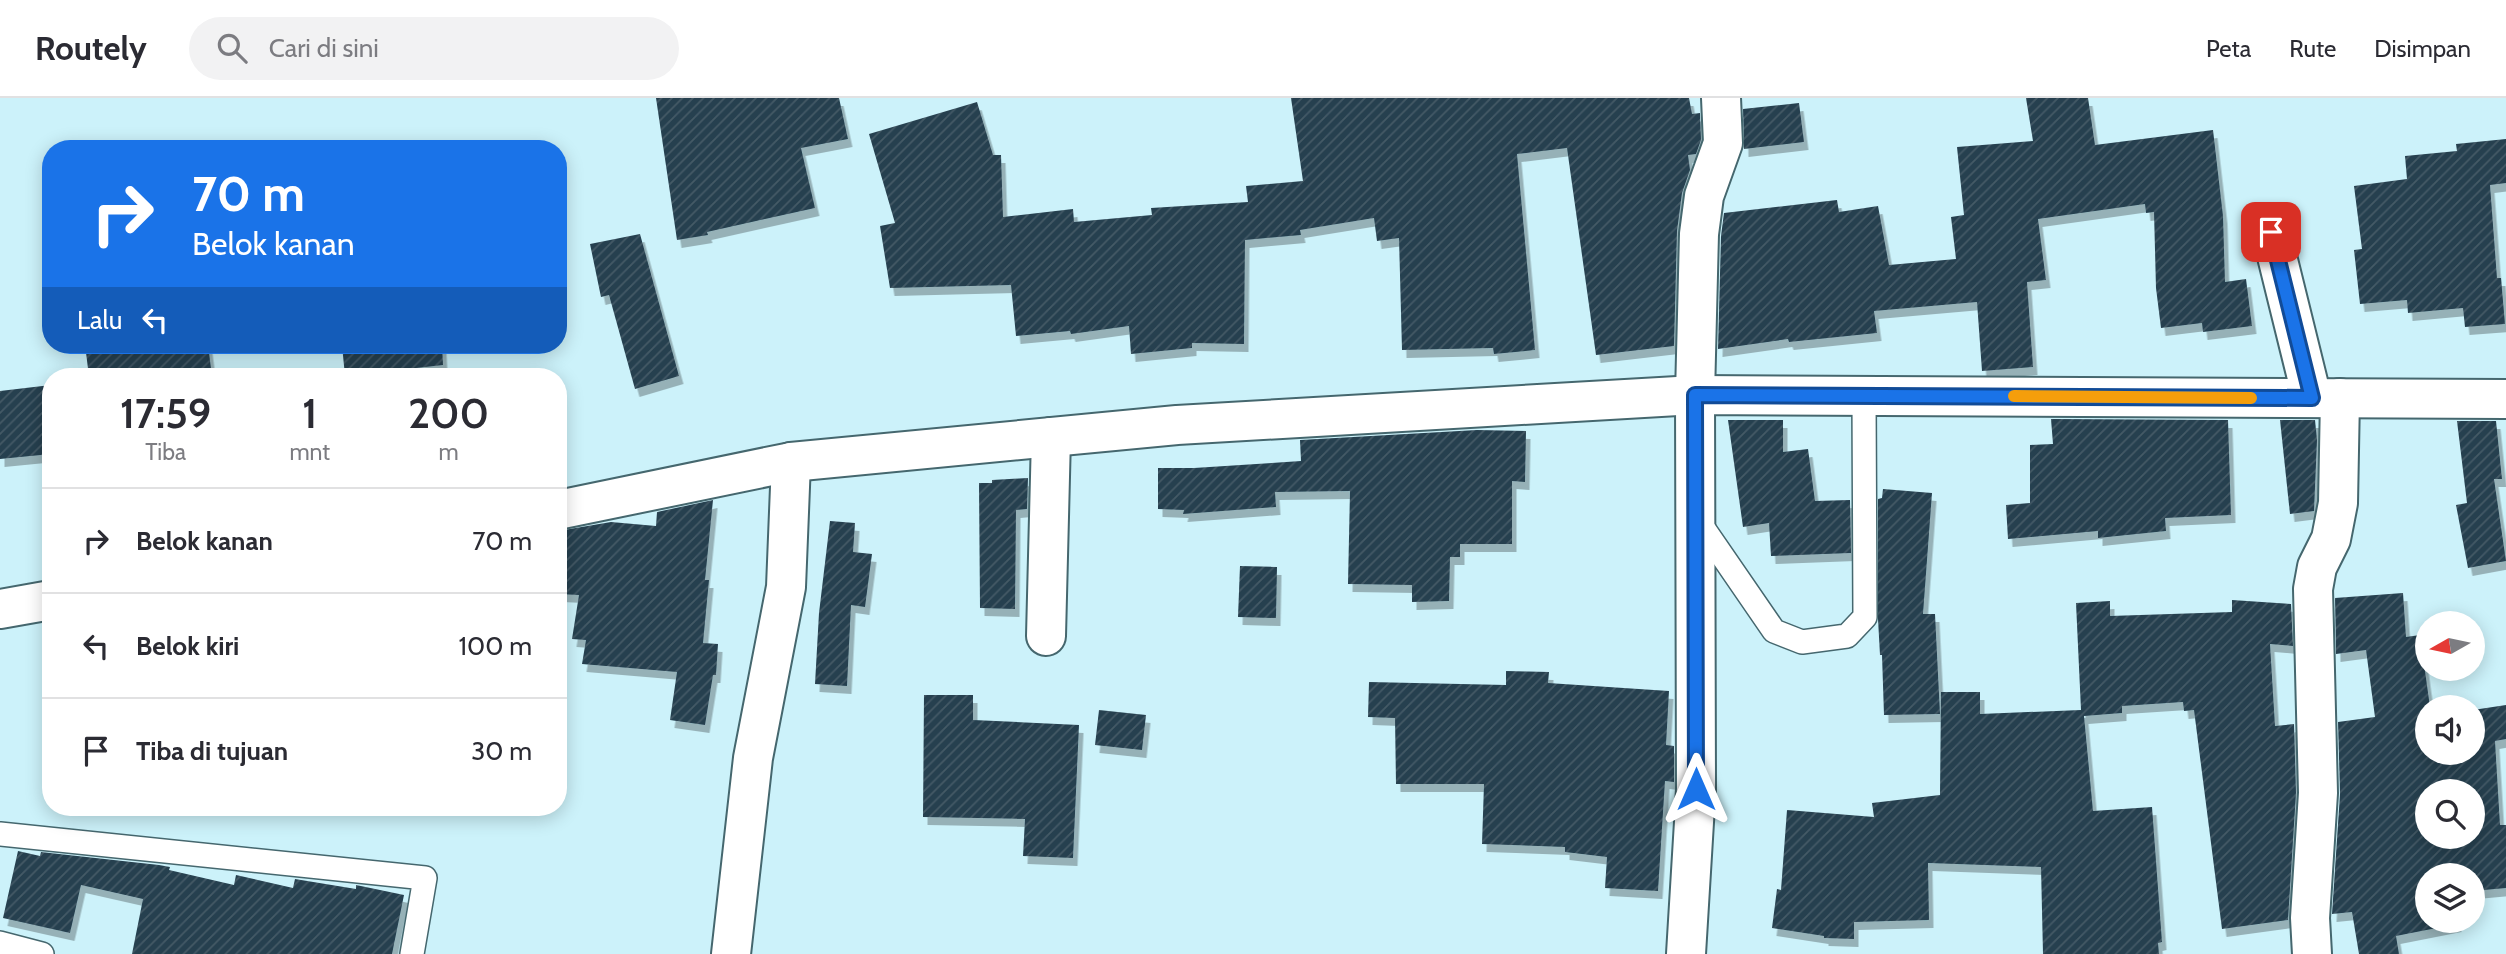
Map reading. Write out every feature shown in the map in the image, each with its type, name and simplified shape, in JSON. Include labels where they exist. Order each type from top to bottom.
[{"type":"street","points":[[1686,954],[1696,789],[1695,395],[1699,234],[1704,196],[1723,143],[1721,98]]},
{"type":"street","points":[[2271,232],[2326,398],[2338,503],[2331,539],[2317,567],[2313,589],[2318,793],[2310,918],[2312,954]]},
{"type":"street","points":[[567,508],[791,462],[1177,425],[1695,395],[2506,399]]},
{"type":"street","points":[[1046,636],[1051,437]]},
{"type":"street","points":[[731,954],[753,758],[786,587],[791,462]]},
{"type":"street","points":[[0,609],[42,602]]},
{"type":"lane","points":[[1696,517],[1774,631],[1802,642],[1847,636],[1865,617],[1864,396]]},
{"type":"lane","points":[[0,834],[425,878],[412,954]]},
{"type":"lane","points":[[0,943],[42,954]]},
{"type":"building","points":[[656,98],[839,98],[848,139],[801,148],[815,208],[707,232],[708,235],[677,240]]},
{"type":"building","points":[[1291,98],[1689,98],[1692,114],[1700,113],[1701,140],[1696,154],[1688,155],[1690,170],[1682,193],[1677,231],[1674,346],[1596,355],[1567,148],[1517,154],[1535,350],[1494,354],[1493,348],[1402,350],[1399,238],[1377,241],[1374,218],[1300,230],[1301,235],[1245,240],[1244,344],[1192,343],[1192,348],[1131,354],[1129,326],[1071,334],[1070,331],[1016,336],[1011,285],[890,288],[880,226],[895,223],[869,134],[977,102],[993,155],[1001,155],[1003,217],[1073,209],[1074,222],[1152,215],[1151,208],[1248,202],[1246,186],[1303,181]]},
{"type":"building","points":[[2026,98],[2088,98],[2095,145],[2213,130],[2223,216],[2225,282],[2246,279],[2252,326],[2203,332],[2202,323],[2161,328],[2156,288],[2154,212],[2146,213],[2145,204],[2038,219],[2046,280],[2027,282],[2033,367],[1982,371],[1977,302],[1874,311],[1877,333],[1789,342],[1788,339],[1718,349],[1724,213],[1837,200],[1839,212],[1878,206],[1889,265],[1956,259],[1951,217],[1964,215],[1957,147],[2033,141]]},
{"type":"building","points":[[1799,103],[1804,142],[1744,149],[1743,109]]},
{"type":"building","points":[[2506,139],[2506,183],[2490,185],[2497,278],[2501,278],[2505,324],[2465,327],[2463,308],[2408,313],[2407,300],[2360,304],[2354,250],[2362,249],[2354,186],[2407,179],[2405,156],[2457,151],[2456,144]]},
{"type":"building","points":[[640,234],[679,376],[635,389],[609,295],[601,297],[590,244]]},
{"type":"building","points":[[86,354],[209,354],[211,368],[88,368]]},
{"type":"building","points":[[343,354],[442,354],[443,365],[416,368],[344,368]]},
{"type":"building","points":[[42,386],[42,455],[0,459],[0,391]]},
{"type":"building","points":[[2051,419],[2228,420],[2231,515],[2165,518],[2166,531],[2098,538],[2098,531],[2008,539],[2006,505],[2030,503],[2030,445],[2053,444]]},
{"type":"building","points":[[1728,420],[1783,420],[1783,452],[1808,449],[1815,501],[1850,500],[1851,553],[1771,556],[1769,523],[1743,527]]},
{"type":"building","points":[[2280,420],[2315,420],[2317,440],[2314,511],[2290,514]]},
{"type":"building","points":[[2457,421],[2496,421],[2502,479],[2494,479],[2506,561],[2468,568],[2456,505],[2467,503]]},
{"type":"building","points":[[1477,430],[1526,431],[1525,482],[1512,481],[1512,544],[1460,544],[1460,557],[1450,557],[1449,601],[1412,602],[1412,585],[1348,584],[1350,491],[1275,492],[1276,507],[1183,514],[1184,510],[1158,509],[1158,468],[1301,461],[1300,440]]},
{"type":"building","points":[[1028,478],[1027,509],[1016,510],[1015,609],[980,608],[979,483]]},
{"type":"building","points":[[1883,489],[1932,493],[1923,614],[1935,614],[1940,714],[1884,715],[1878,619],[1878,499],[1882,498]]},
{"type":"building","points":[[713,500],[705,580],[709,580],[703,643],[718,644],[716,675],[713,675],[705,725],[670,720],[677,672],[582,664],[586,640],[572,639],[579,595],[567,594],[567,529],[611,522],[656,526],[657,512]]},
{"type":"building","points":[[830,521],[855,523],[853,552],[872,554],[865,607],[851,605],[847,686],[815,684],[819,613]]},
{"type":"building","points":[[1240,566],[1277,567],[1276,618],[1238,617]]},
{"type":"building","points":[[2403,593],[2406,637],[2415,636],[2415,681],[2426,681],[2428,695],[2415,695],[2415,765],[2485,765],[2485,708],[2506,705],[2506,739],[2495,741],[2500,825],[2506,825],[2506,888],[2485,890],[2485,863],[2415,863],[2415,932],[2396,936],[2399,954],[2359,954],[2352,912],[2332,914],[2340,794],[2338,722],[2375,717],[2366,650],[2336,654],[2335,598]]},
{"type":"building","points":[[2232,600],[2291,604],[2293,646],[2270,644],[2275,726],[2294,724],[2296,793],[2288,920],[2222,929],[2194,710],[2184,711],[2183,702],[2122,706],[2122,713],[2084,716],[2093,811],[2152,807],[2162,942],[2158,943],[2159,954],[2043,954],[2041,867],[1928,863],[1929,920],[1854,922],[1854,939],[1824,938],[1772,928],[1777,889],[1781,890],[1787,810],[1874,817],[1872,803],[1940,795],[1941,692],[1980,692],[1980,714],[2081,710],[2076,603],[2110,601],[2110,616],[2232,612]]},
{"type":"building","points":[[1506,671],[1549,672],[1548,683],[1669,691],[1666,745],[1674,746],[1674,782],[1665,781],[1658,891],[1605,888],[1607,857],[1565,852],[1565,847],[1482,844],[1484,784],[1396,784],[1395,718],[1368,717],[1369,682],[1506,685]]},
{"type":"building","points":[[924,695],[973,695],[973,720],[1079,725],[1073,858],[1023,856],[1025,819],[923,817]]},
{"type":"building","points":[[1099,710],[1146,715],[1142,750],[1095,745]]},
{"type":"building","points":[[18,851],[40,856],[41,852],[159,865],[170,867],[169,870],[234,885],[236,875],[293,888],[295,879],[356,889],[356,885],[404,895],[392,954],[132,954],[143,899],[81,885],[70,933],[3,918]]},
{"type":"slow traffic","points":[[2014,396],[2251,398]]},
{"type":"route","points":[[1696,789],[1695,395],[2312,398],[2271,232]]}]
